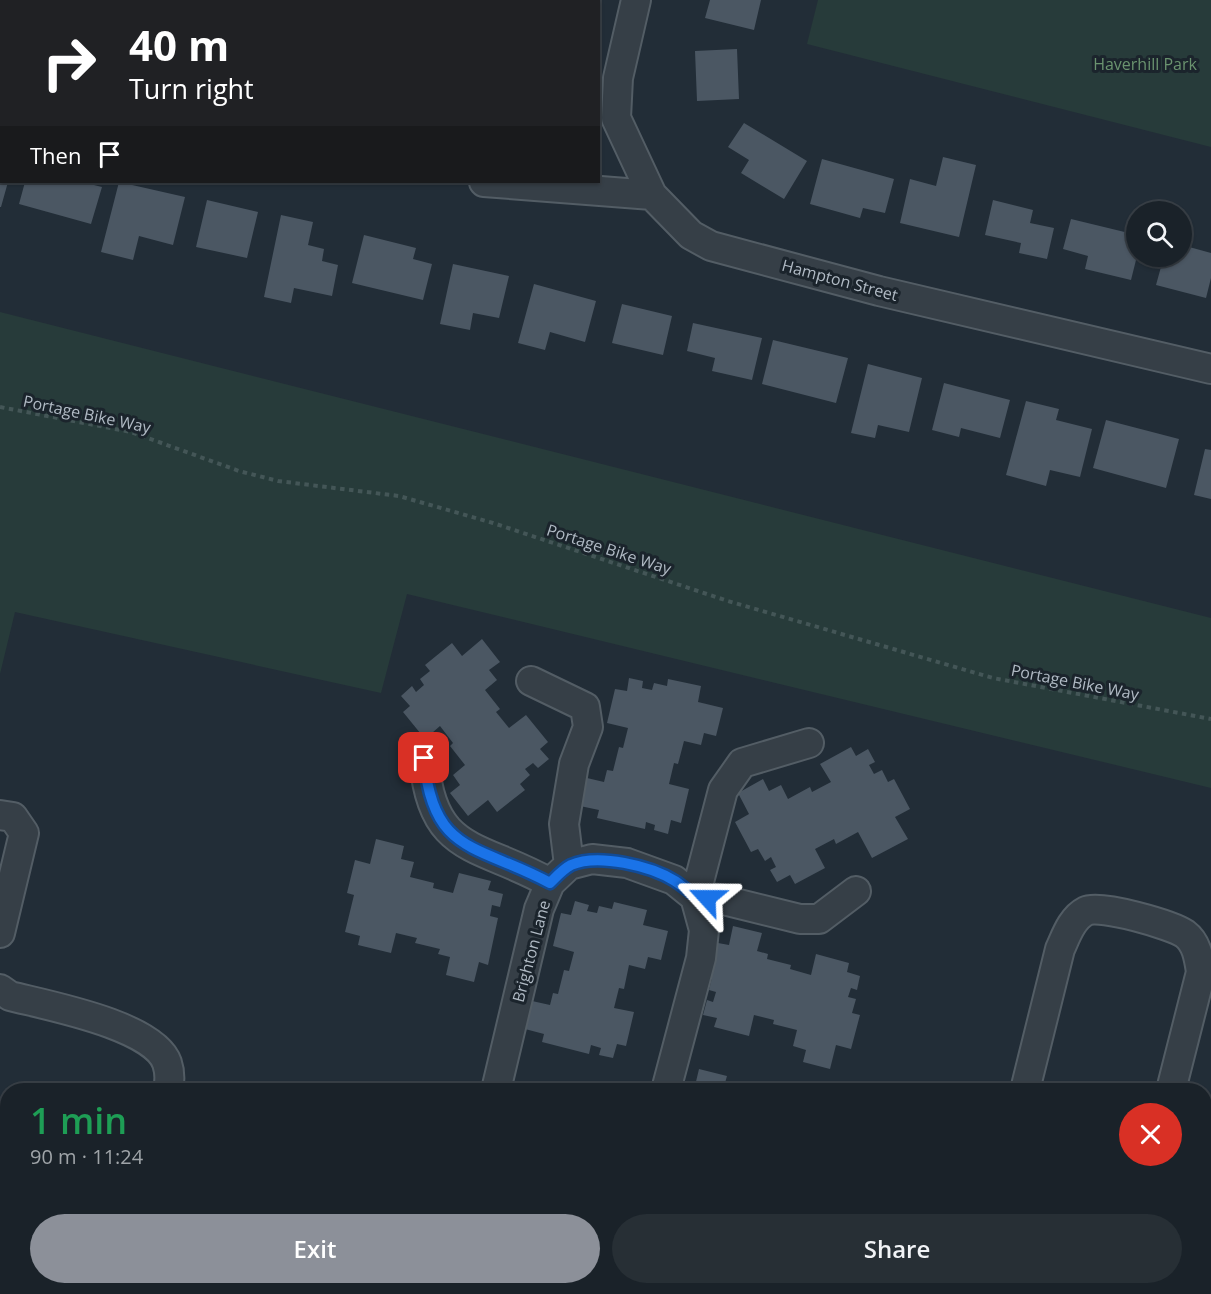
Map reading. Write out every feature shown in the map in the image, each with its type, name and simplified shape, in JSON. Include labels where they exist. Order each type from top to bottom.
[{"type":"street","name":"Hampton Street","points":[[636,0],[618,78],[616,118],[652,195],[691,235],[711,246],[879,291],[1211,369]]},
{"type":"street","points":[[497,183],[652,195]]},
{"type":"street","points":[[531,681],[585,707],[588,727],[574,764],[564,824],[560,874]]},
{"type":"street","points":[[668,1083],[701,958],[704,930],[695,897],[723,790],[742,764],[809,743]]},
{"type":"street","points":[[424,758],[428,796],[440,822],[458,840],[522,867],[560,874],[592,859],[627,864],[674,880],[695,897],[719,899],[800,919],[819,919],[856,891]]},
{"type":"street","points":[[0,815],[13,817],[24,833],[0,933]]},
{"type":"street","name":"Brighton Lane","points":[[498,1083],[539,909],[560,874]]},
{"type":"street","points":[[1027,1083],[1060,949],[1070,927],[1086,911],[1102,910],[1168,926],[1186,935],[1198,952],[1200,972],[1173,1083]]},
{"type":"street","points":[[0,988],[10,996],[89,1015],[128,1030],[154,1047],[167,1061],[169,1083]]},
{"type":"path","name":"Portage Bike Way","points":[[0,408],[131,432],[239,471],[278,481],[399,496],[493,524],[728,601],[993,678],[1211,719]]},
{"type":"green space","name":"Haverhill Park","points":[[818,0],[1211,0],[1211,147],[807,44]]},
{"type":"green space","points":[[0,312],[1211,618],[1211,788],[407,594],[381,693],[15,612],[0,674]]},
{"type":"building","points":[[710,0],[761,0],[754,30],[705,18]]},
{"type":"building","points":[[737,49],[739,99],[697,101],[695,51]]},
{"type":"building","points":[[744,123],[807,161],[784,199],[741,173],[749,160],[728,147]]},
{"type":"building","points":[[943,157],[976,165],[959,237],[900,223],[910,179],[936,186]]},
{"type":"building","points":[[822,159],[894,179],[885,213],[863,208],[860,218],[810,204]]},
{"type":"building","points":[[0,183],[8,183],[1,207]]},
{"type":"building","points":[[25,183],[86,183],[102,187],[91,224],[19,204]]},
{"type":"building","points":[[119,183],[185,197],[173,245],[139,236],[133,260],[101,252]]},
{"type":"building","points":[[207,200],[258,212],[247,258],[196,247]]},
{"type":"building","points":[[993,200],[1033,210],[1030,223],[1054,228],[1047,259],[1019,253],[1021,243],[985,235]]},
{"type":"building","points":[[281,215],[313,222],[308,245],[324,249],[322,261],[338,265],[332,296],[294,288],[291,303],[264,297]]},
{"type":"building","points":[[1071,219],[1126,232],[1126,267],[1134,267],[1131,280],[1085,269],[1088,256],[1063,249]]},
{"type":"building","points":[[364,235],[416,248],[413,259],[432,264],[423,300],[352,283]]},
{"type":"building","points":[[1192,248],[1211,253],[1211,278],[1206,298],[1156,285],[1161,267],[1192,267]]},
{"type":"building","points":[[453,264],[509,276],[499,318],[473,313],[470,330],[440,324]]},
{"type":"building","points":[[534,284],[596,301],[585,342],[550,332],[545,350],[518,343]]},
{"type":"building","points":[[622,304],[672,316],[663,355],[612,343]]},
{"type":"building","points":[[693,323],[762,338],[752,380],[712,371],[715,358],[687,351]]},
{"type":"building","points":[[773,340],[848,358],[836,403],[762,384]]},
{"type":"building","points":[[868,364],[922,378],[909,432],[878,425],[875,438],[851,433]]},
{"type":"building","points":[[944,383],[1010,400],[1000,438],[961,428],[959,437],[932,430]]},
{"type":"building","points":[[1026,401],[1059,409],[1056,420],[1092,429],[1080,477],[1050,470],[1046,486],[1006,475]]},
{"type":"building","points":[[1106,420],[1179,439],[1166,488],[1093,468]]},
{"type":"building","points":[[1205,449],[1211,450],[1211,499],[1194,495]]},
{"type":"building","points":[[482,639],[500,662],[489,670],[497,680],[485,690],[500,709],[496,712],[509,728],[526,715],[548,742],[540,749],[549,759],[538,768],[533,763],[525,769],[530,775],[520,784],[525,790],[497,812],[488,800],[468,816],[450,793],[460,785],[453,775],[465,765],[450,746],[453,743],[440,726],[425,739],[403,712],[410,706],[401,696],[412,686],[416,692],[424,685],[420,679],[430,671],[425,665],[452,643],[462,656]]},
{"type":"building","points":[[629,678],[643,681],[642,688],[652,690],[654,683],[667,686],[668,679],[701,686],[698,702],[723,708],[716,736],[704,733],[701,745],[684,741],[678,764],[674,763],[669,784],[689,789],[681,823],[671,820],[668,834],[654,830],[655,825],[646,822],[645,829],[597,818],[599,810],[580,806],[587,778],[604,782],[607,770],[613,771],[619,747],[623,748],[628,728],[607,723],[615,689],[627,691]]},
{"type":"building","points":[[851,747],[856,756],[868,749],[875,762],[869,765],[874,774],[882,770],[888,782],[894,779],[910,809],[895,817],[908,839],[872,858],[858,832],[836,844],[834,839],[815,849],[825,868],[795,884],[790,875],[777,882],[770,870],[776,867],[771,857],[765,861],[758,849],[751,852],[735,822],[749,814],[738,793],[763,779],[769,791],[781,785],[788,799],[810,787],[812,792],[831,782],[820,764]]},
{"type":"building","points":[[376,839],[404,846],[401,859],[414,862],[410,877],[434,883],[433,888],[453,893],[459,873],[491,881],[488,890],[503,894],[500,907],[492,905],[490,916],[498,918],[488,965],[479,962],[474,982],[446,975],[450,957],[438,954],[440,949],[415,943],[417,938],[396,933],[391,953],[358,945],[360,936],[345,932],[354,895],[347,893],[355,860],[370,864]]},
{"type":"building","points":[[575,901],[589,905],[587,911],[597,913],[599,906],[612,909],[614,902],[647,910],[643,925],[668,931],[661,960],[648,957],[645,969],[629,965],[624,989],[619,988],[614,1008],[634,1012],[626,1046],[617,1044],[613,1058],[599,1055],[601,1048],[591,1045],[589,1054],[542,1042],[544,1034],[525,1029],[532,1001],[550,1005],[553,993],[558,994],[564,970],[569,971],[574,952],[553,946],[561,913],[571,915]]},
{"type":"building","points":[[733,926],[762,933],[757,951],[768,954],[767,959],[791,965],[790,969],[811,975],[816,954],[849,963],[847,972],[860,976],[857,990],[851,988],[848,997],[856,999],[852,1013],[860,1015],[851,1049],[836,1045],[830,1069],[803,1062],[806,1050],[793,1046],[797,1030],[773,1024],[774,1020],[754,1015],[749,1036],[714,1027],[717,1018],[703,1015],[707,1000],[713,1002],[716,992],[709,990],[712,978],[709,977],[718,943],[729,945]]},
{"type":"building","points":[[699,1069],[727,1076],[725,1083],[696,1083]]},
{"type":"route","points":[[424,758],[428,796],[440,822],[458,840],[482,852],[522,867],[550,883],[570,865],[592,859],[627,864],[674,880],[695,897],[707,898]]}]
